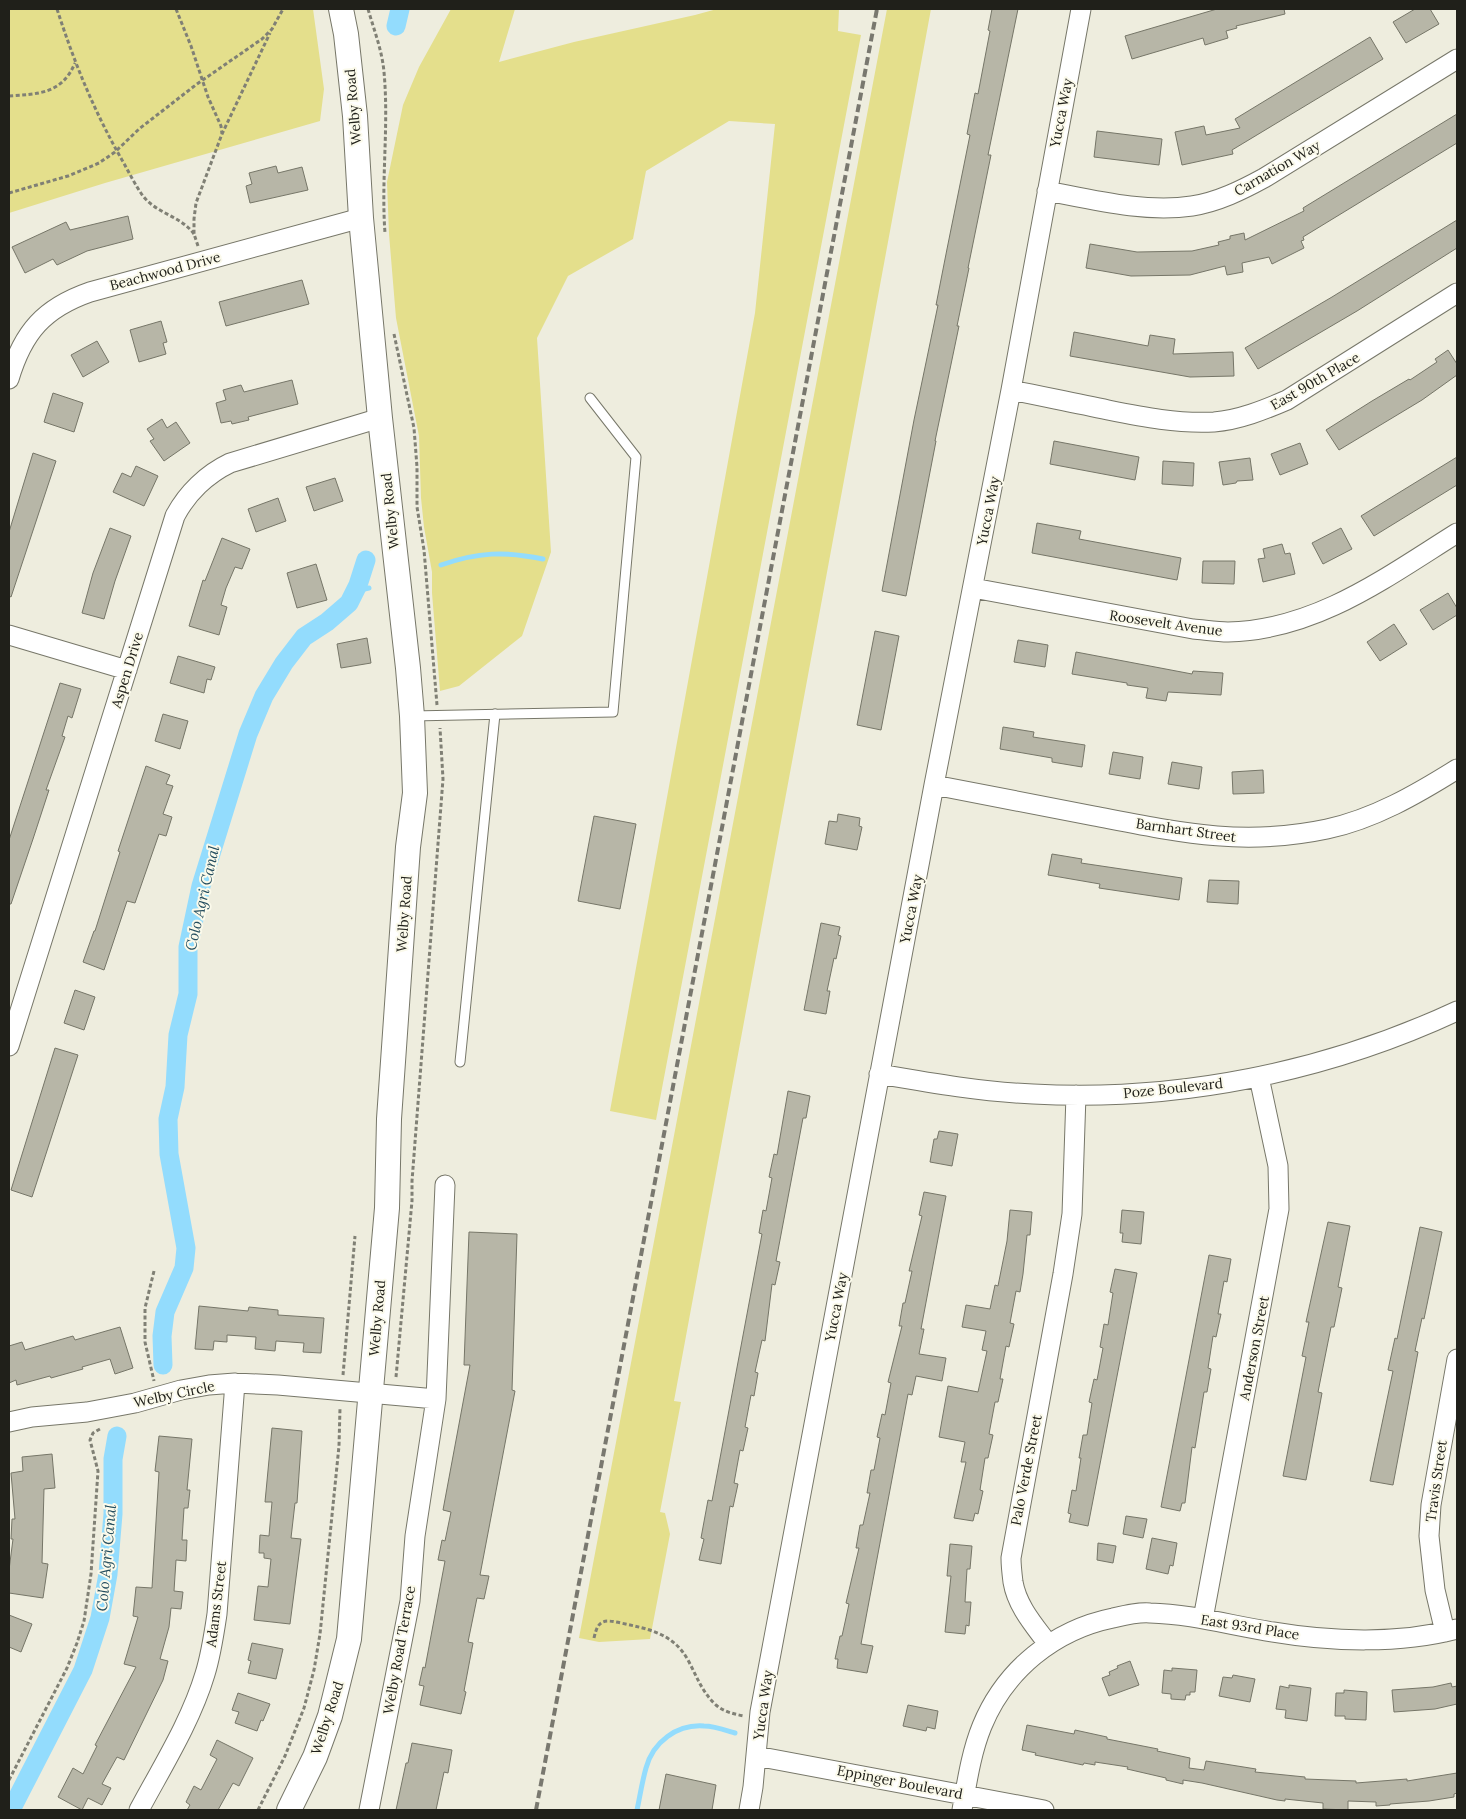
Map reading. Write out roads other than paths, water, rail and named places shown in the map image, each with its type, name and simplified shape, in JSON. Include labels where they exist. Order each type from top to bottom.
[{"type":"street","name":"Welby Road","points":[[289,1810],[315,1758],[330,1716],[348,1638],[387,1208],[389,1109],[408,847],[415,794],[412,716],[361,218],[355,116],[346,34],[341,9]]},
{"type":"street","name":"Yucca Way","points":[[748,1810],[759,1719],[934,785],[974,588],[1081,9]]},
{"type":"street","name":"Carnation Way","points":[[1047,191],[1121,204],[1166,208],[1193,206],[1221,198],[1258,181],[1457,59]]},
{"type":"street","name":"Beachwood Drive","points":[[9,379],[23,345],[37,323],[47,313],[73,298],[361,218]]},
{"type":"street","name":"East 90th Place","points":[[1011,390],[1156,419],[1216,422],[1239,418],[1268,408],[1295,395],[1457,294]]},
{"type":"street","name":"Aspen Drive","points":[[9,1046],[175,516],[190,494],[208,476],[230,463],[380,418]]},
{"type":"street","name":"Roosevelt Avenue","points":[[974,588],[1193,630],[1249,631],[1269,628],[1332,608],[1454,541]]},
{"type":"street","points":[[9,635],[127,670]]},
{"type":"street","name":"Barnhart Street","points":[[934,785],[1164,830],[1223,838],[1250,838],[1278,837],[1328,829],[1356,821],[1401,802],[1457,769]]},
{"type":"street","name":"Poze Boulevard","points":[[880,1074],[968,1089],[1033,1094],[1076,1095],[1177,1089],[1288,1071],[1395,1038],[1455,1017]]},
{"type":"street","name":"Anderson Street","points":[[1203,1619],[1279,1209],[1278,1166],[1259,1077]]},
{"type":"street","name":"Palo Verde Street","points":[[1048,1644],[1024,1611],[1020,1602],[1013,1583],[1011,1558],[1063,1274],[1072,1214],[1076,1095]]},
{"type":"street","name":"Welby Road Terrace","points":[[369,1810],[410,1601],[414,1536],[436,1399],[445,1185]]},
{"type":"street","name":"Travis Street","points":[[1451,1630],[1435,1590],[1429,1536],[1431,1505],[1457,1359]]},
{"type":"street","name":"Welby Circle","points":[[9,1422],[32,1416],[97,1410],[135,1403],[190,1388],[209,1385],[235,1383],[278,1385],[370,1394]]},
{"type":"street","name":"Adams Street","points":[[139,1810],[192,1707],[205,1676],[212,1647],[218,1604],[235,1383]]},
{"type":"street","points":[[370,1394],[436,1399]]},
{"type":"street","name":"East 93rd Place","points":[[1048,1644],[1067,1633],[1097,1621],[1133,1614],[1165,1614],[1325,1639],[1356,1640],[1419,1636],[1451,1630]]},
{"type":"street","points":[[963,1802],[972,1756],[982,1726],[993,1702],[1008,1680],[1048,1644]]},
{"type":"street","name":"Eppinger Boulevard","points":[[756,1756],[963,1802],[1044,1810]]},
{"type":"lane","points":[[412,716],[613,712],[636,457],[590,398]]},
{"type":"lane","points":[[460,1062],[495,714]]},
{"type":"waterway","name":"Colo Agri Canal","points":[[396,26],[400,9]]},
{"type":"waterway","points":[[441,565],[467,557],[492,554],[543,559]]},
{"type":"waterway","name":"Colo Agri Canal","points":[[163,1365],[162,1336],[165,1312],[184,1268],[186,1248],[169,1154],[168,1119],[175,1087],[178,1035],[188,994],[188,947],[201,886],[248,734],[264,696],[284,663],[304,637],[327,622],[349,603],[358,585],[366,560]]},
{"type":"waterway","points":[[355,591],[369,588]]},
{"type":"waterway","name":"Colo Agri Canal","points":[[11,1810],[83,1670],[100,1618],[108,1574],[113,1514],[113,1459],[117,1436]]},
{"type":"waterway","points":[[637,1810],[649,1759],[654,1750],[668,1736],[694,1726],[720,1728],[735,1733]]},
{"type":"railway","points":[[536,1810],[877,9]]}]
